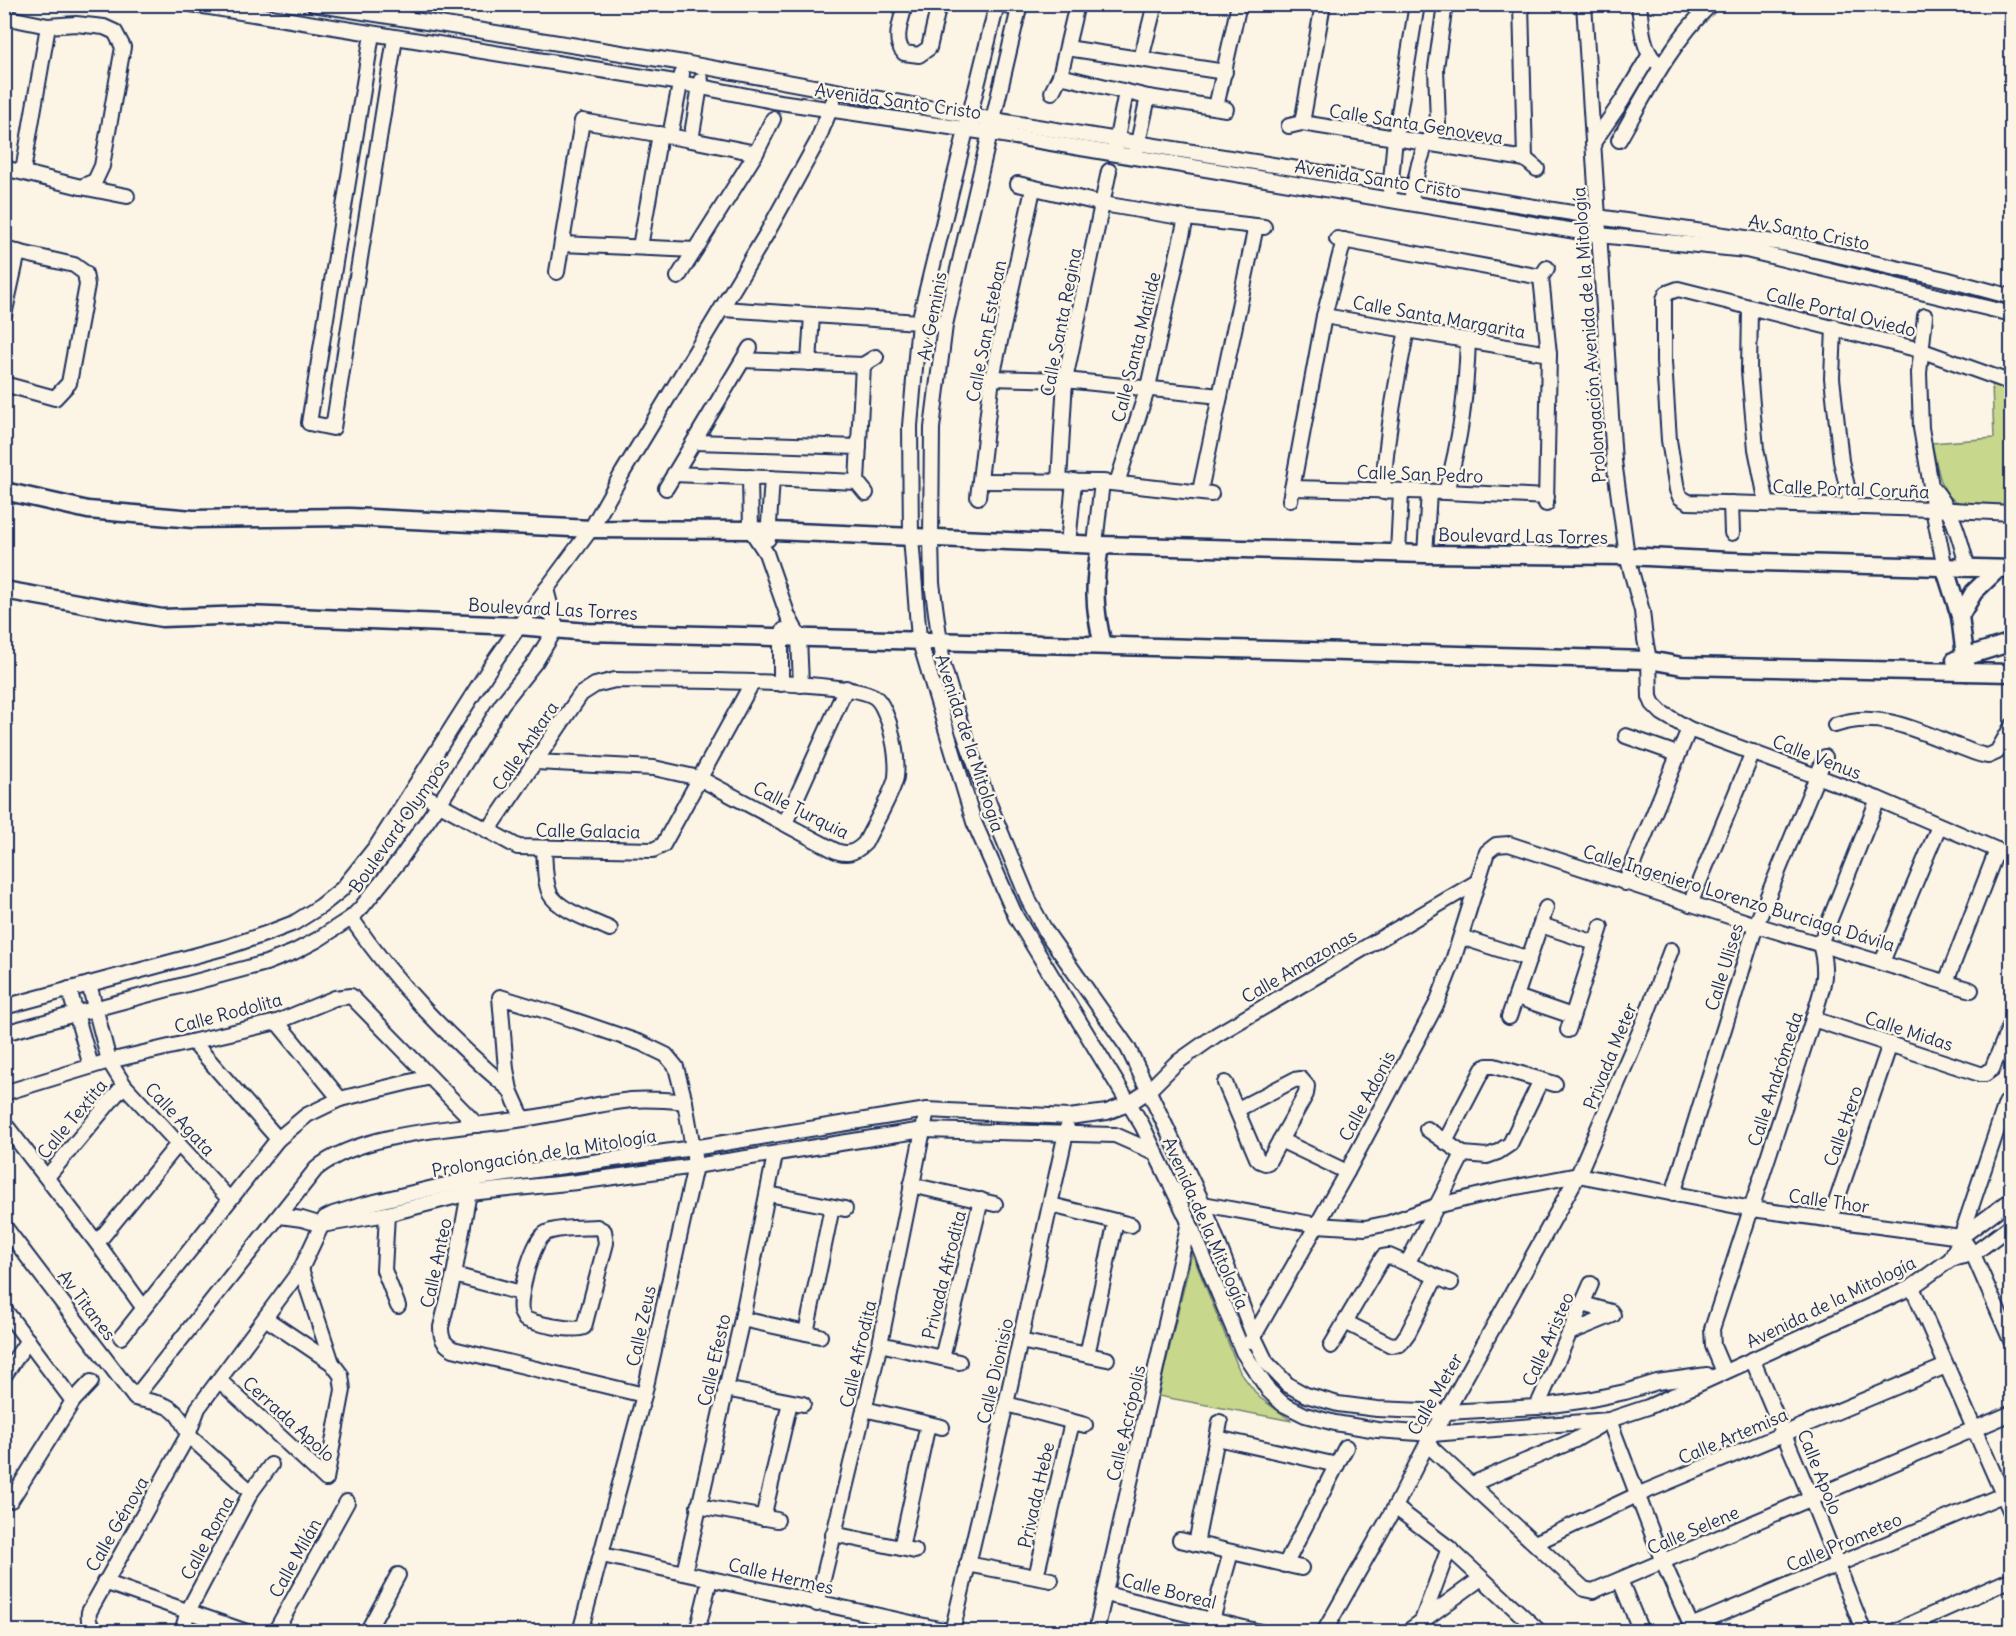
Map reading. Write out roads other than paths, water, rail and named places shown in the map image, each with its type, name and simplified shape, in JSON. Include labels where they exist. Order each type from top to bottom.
[{"type":"main road","name":"Boulevard Las Torres","points":[[4,491],[88,510],[193,519],[350,517],[591,529],[751,530],[1068,544],[1425,554],[1627,556],[2005,569]]},
{"type":"main road","points":[[1098,544],[1094,591],[1103,645]]},
{"type":"main road","points":[[1945,568],[1960,616],[1966,664]]},
{"type":"main road","name":"Boulevard Las Torres","points":[[1960,616],[1974,592],[2005,569]]},
{"type":"main road","name":"Boulevard Las Torres","points":[[4,590],[162,618],[247,615],[519,626],[586,632],[1649,660],[1682,666],[1923,671],[1966,664],[2012,642]]},
{"type":"main road","name":"Boulevard Las Torres","points":[[1966,664],[2010,676]]},
{"type":"street","name":"Avenida Santo Cristo","points":[[191,4],[700,86],[832,110],[970,122]]},
{"type":"street","name":"Avenida Santo Cristo","points":[[313,4],[684,63],[836,91],[970,122],[1116,146],[1389,199],[1599,235]]},
{"type":"street","points":[[905,4],[898,45],[904,52],[919,55],[929,48],[939,4]]},
{"type":"street","points":[[997,4],[1019,7]]},
{"type":"street","name":"Av Geminis","points":[[919,639],[912,537],[910,426],[919,322],[970,122],[997,4]]},
{"type":"street","points":[[1052,92],[1060,76],[1077,4]]},
{"type":"street","points":[[1141,59],[1155,4]]},
{"type":"street","points":[[1060,76],[1149,97],[1221,108],[1225,72],[1239,4]]},
{"type":"street","name":"Calle Santa Genoveva","points":[[1323,4],[1295,125],[1525,159],[1537,169]]},
{"type":"street","points":[[1389,199],[1395,138],[1417,4]]},
{"type":"street","points":[[1411,203],[1419,164],[1426,144],[1438,123],[1436,68],[1445,4]]},
{"type":"street","name":"Calle Santa Genoveva","points":[[1521,4],[1525,159]]},
{"type":"street","name":"Prolongación Avenida de la Mitología","points":[[1584,4],[1614,461],[1627,556],[1642,611],[1649,660]]},
{"type":"street","points":[[1639,4],[1649,56],[1661,66]]},
{"type":"street","points":[[1619,140],[1661,66],[1711,4]]},
{"type":"street","name":"Av Geminis","points":[[940,640],[932,583],[932,428],[945,325],[1019,7]]},
{"type":"street","points":[[4,17],[48,26],[76,24],[104,27],[115,32],[123,47],[102,166],[95,181],[81,187]]},
{"type":"street","points":[[23,171],[48,26]]},
{"type":"street","points":[[372,34],[309,423],[333,428],[395,38]]},
{"type":"street","points":[[1067,48],[1225,72]]},
{"type":"street","points":[[1593,143],[1649,56]]},
{"type":"street","points":[[640,247],[684,63]]},
{"type":"street","points":[[691,140],[704,67]]},
{"type":"street","name":"Boulevard Olympos","points":[[4,1007],[227,947],[294,922],[321,906],[342,889],[378,844],[491,666],[591,529],[772,223],[817,142],[832,110],[836,91]]},
{"type":"street","points":[[1116,146],[1126,92]]},
{"type":"street","points":[[1137,150],[1149,97]]},
{"type":"street","points":[[678,277],[756,153],[773,119]]},
{"type":"street","points":[[557,272],[582,121],[756,153]]},
{"type":"street","name":"Avenida Santo Cristo","points":[[1137,150],[1414,187],[1597,217]]},
{"type":"street","points":[[4,168],[127,196]]},
{"type":"street","name":"Calle Santa Regina","points":[[1059,481],[1065,380],[1109,171]]},
{"type":"street","points":[[980,481],[1102,482],[1206,493],[1220,396],[1260,226],[1186,218],[1103,204],[1018,184]]},
{"type":"street","name":"Calle San Esteban","points":[[978,496],[992,378],[1033,189]]},
{"type":"street","points":[[1464,212],[1466,196]]},
{"type":"street","name":"Av Santo Cristo","points":[[1597,217],[1788,244],[1945,279],[2012,297]]},
{"type":"street","name":"Calle Santa Matilde","points":[[1117,483],[1148,387],[1186,218]]},
{"type":"street","name":"Av Santo Cristo","points":[[1599,235],[1746,250],[2012,314]]},
{"type":"street","name":"Calle San Pedro","points":[[1340,240],[1544,273],[1549,354],[1546,502],[1446,492],[1291,494],[1340,240]]},
{"type":"street","points":[[562,244],[695,250]]},
{"type":"street","points":[[4,315],[11,251],[74,265],[85,273],[87,285],[69,383],[55,398],[4,384]]},
{"type":"street","name":"Calle Portal Oviedo","points":[[1688,502],[1680,497],[1677,490],[1670,440],[1664,362],[1664,299],[1666,293],[1678,289],[1833,327],[1920,350],[2012,383]]},
{"type":"street","points":[[1750,308],[1749,371],[1755,438],[1767,504]]},
{"type":"street","points":[[723,309],[945,325]]},
{"type":"street","points":[[809,363],[812,315]]},
{"type":"street","name":"Calle Santa Margarita","points":[[1324,316],[1549,354]]},
{"type":"street","points":[[1926,316],[1920,350],[1921,428],[1933,509],[1945,568]]},
{"type":"street","points":[[1833,327],[1832,378],[1841,461],[1852,507]]},
{"type":"street","points":[[1383,492],[1385,448],[1391,406],[1407,330]]},
{"type":"street","points":[[1446,492],[1464,414],[1468,340]]},
{"type":"street","points":[[666,488],[746,354],[809,363],[863,365],[876,357]]},
{"type":"street","points":[[863,365],[857,482],[866,493]]},
{"type":"street","points":[[992,378],[1065,380],[1220,396]]},
{"type":"street","points":[[693,442],[859,447]]},
{"type":"street","points":[[674,474],[857,482]]},
{"type":"street","points":[[750,477],[751,530],[766,553],[788,616],[800,637],[801,685]]},
{"type":"street","points":[[766,553],[772,478]]},
{"type":"street","points":[[1068,544],[1074,481]]},
{"type":"street","points":[[1098,544],[1102,482]]},
{"type":"street","points":[[1931,486],[1950,511],[1968,569]]},
{"type":"street","points":[[1398,553],[1401,492]]},
{"type":"street","points":[[1425,554],[1429,492]]},
{"type":"street","name":"Calle Portal Coruña","points":[[1688,502],[2012,513]]},
{"type":"street","points":[[1731,503],[1732,533]]},
{"type":"street","points":[[546,589],[556,628]]},
{"type":"street","points":[[781,684],[782,636],[788,616]]},
{"type":"street","name":"Boulevard Olympos","points":[[4,1034],[240,970],[294,952],[351,918],[399,861],[439,804],[502,704],[536,660],[556,628]]},
{"type":"street","name":"Avenida de la Mitología","points":[[919,639],[974,822],[1011,906],[1037,954],[1130,1103],[1189,1222],[1243,1352],[1269,1391],[1283,1404],[1305,1415],[1430,1439],[1610,1420],[1648,1407],[1912,1287],[1951,1259],[1973,1254],[2012,1225]]},
{"type":"street","name":"Avenida de la Mitología","points":[[940,640],[943,665],[960,722],[990,806],[1030,903],[1046,932],[1128,1048],[1203,1204],[1254,1337],[1266,1362],[1288,1385],[1306,1395],[1338,1404],[1377,1410],[1446,1412],[1537,1407],[1625,1392],[1657,1382],[1724,1372]]},
{"type":"street","name":"Calle Venus","points":[[1649,660],[1650,697],[1653,704],[1662,713],[1689,729],[1878,800],[1997,850],[2012,859]]},
{"type":"street","name":"Calle Turquia","points":[[536,762],[654,768],[699,778],[840,853],[848,854],[858,850],[865,843],[896,779],[896,754],[884,709],[877,698],[866,692],[846,688],[752,682],[615,680],[595,684]]},
{"type":"street","name":"Calle Galacia","points":[[413,789],[518,847],[653,850],[663,845],[752,682]]},
{"type":"street","name":"Calle Ankara","points":[[488,831],[581,694],[595,684]]},
{"type":"street","points":[[785,823],[846,688]]},
{"type":"street","points":[[1835,725],[1852,720],[1879,720],[1904,726],[1988,756],[1996,752],[2012,726]]},
{"type":"street","points":[[1625,882],[1689,729]]},
{"type":"street","points":[[1626,736],[1677,754]]},
{"type":"street","points":[[1690,904],[1753,752]]},
{"type":"street","name":"Calle Ulises","points":[[1673,1194],[1756,925],[1825,757]]},
{"type":"street","points":[[1820,944],[1878,800]]},
{"type":"street","points":[[1882,962],[1939,826]]},
{"type":"street","name":"Calle Ingeniero Lorenzo Burciaga Dávila","points":[[1496,845],[1509,844],[1756,925],[1971,990]]},
{"type":"street","name":"Calle Adonis","points":[[1243,1352],[1254,1337],[1347,1172],[1437,1003],[1461,937],[1487,852],[1496,845]]},
{"type":"street","points":[[544,848],[546,883],[551,896],[569,910],[610,929]]},
{"type":"street","points":[[1946,982],[1997,850]]},
{"type":"street","name":"Calle Amazonas","points":[[1148,1091],[1175,1064],[1216,1035],[1477,882]]},
{"type":"street","points":[[1509,1017],[1546,908]]},
{"type":"street","points":[[351,918],[416,1002],[462,1048],[510,1090],[523,1119]]},
{"type":"street","points":[[1541,925],[1595,943]]},
{"type":"street","points":[[1568,1030],[1601,927]]},
{"type":"street","points":[[1461,937],[1529,959]]},
{"type":"street","name":"Calle Andrómeda","points":[[1724,1372],[1713,1346],[1712,1329],[1825,977],[1825,963],[1820,944]]},
{"type":"street","points":[[227,947],[240,970]]},
{"type":"street","name":"Privada Meter","points":[[1578,1175],[1639,1035],[1671,950]]},
{"type":"street","name":"Calle Agata","points":[[89,984],[109,1061],[124,1085],[229,1199]]},
{"type":"street","points":[[69,989],[91,1066]]},
{"type":"street","name":"Calle Rodolita","points":[[4,1093],[109,1061],[277,1022],[335,999],[351,996],[477,1125]]},
{"type":"street","points":[[1517,997],[1572,1016]]},
{"type":"street","name":"Calle Zeus","points":[[510,1090],[500,998],[560,1015],[657,1049],[666,1055],[676,1067],[693,1148],[695,1166],[644,1395],[580,1632]]},
{"type":"street","name":"Calle Midas","points":[[1813,1019],[1980,1074],[1985,1074],[1992,1069],[2008,1040]]},
{"type":"street","points":[[2008,1040],[2012,1021]]},
{"type":"street","points":[[277,1022],[340,1100]]},
{"type":"street","points":[[193,1042],[278,1139]]},
{"type":"street","name":"Calle Hero","points":[[1830,1220],[1890,1044]]},
{"type":"street","points":[[1445,1142],[1483,1069],[1487,1066],[1555,1084]]},
{"type":"street","points":[[121,1337],[278,1139],[307,1115],[340,1100],[430,1077]]},
{"type":"street","points":[[1225,1083],[1260,1161],[1268,1162],[1306,1094],[1307,1086],[1301,1079],[1294,1080],[1238,1109]]},
{"type":"street","points":[[1427,1129],[1463,1154],[1487,1156],[1505,1149],[1510,1144],[1541,1080]]},
{"type":"street","name":"Calle Textita","points":[[47,1177],[124,1085]]},
{"type":"street","name":"Prolongación de la Mitología","points":[[322,1225],[325,1218],[349,1208],[927,1110],[1069,1117],[1107,1112],[1130,1103],[1148,1091]]},
{"type":"street","points":[[251,1492],[188,1435],[184,1424],[168,1405],[142,1395],[316,1169],[329,1158],[342,1152],[410,1134],[523,1119],[631,1100],[685,1102]]},
{"type":"street","points":[[2006,1102],[2005,1122],[1961,1237],[1973,1254],[2012,1343]]},
{"type":"street","name":"Calle Afrodita","points":[[817,1604],[832,1534],[880,1344],[927,1110]]},
{"type":"street","name":"Calle Dionisio","points":[[952,1632],[1006,1404],[1069,1117]]},
{"type":"street","points":[[4,1123],[97,1243],[143,1307]]},
{"type":"street","name":"Prolongación de la Mitología","points":[[322,1225],[387,1214],[470,1186],[577,1182],[775,1155],[923,1130],[1115,1135],[1156,1153]]},
{"type":"street","points":[[1280,1140],[1347,1172]]},
{"type":"street","points":[[97,1243],[178,1144]]},
{"type":"street","points":[[1407,1264],[1463,1154]]},
{"type":"street","name":"Calle Efesto","points":[[684,1573],[742,1319],[775,1155]]},
{"type":"street","name":"Avenida de la Mitología","points":[[1203,1204],[1317,1225],[1365,1228],[1389,1223],[1436,1206],[1578,1175]]},
{"type":"street","name":"Calle Thor","points":[[1578,1175],[1752,1209],[1961,1237]]},
{"type":"street","name":"Calle Meter","points":[[1324,1632],[1578,1175]]},
{"type":"street","name":"Privada Afrodita","points":[[911,1185],[995,1204]]},
{"type":"street","name":"Calle Anteo","points":[[470,1186],[441,1335],[446,1345],[453,1349],[644,1395]]},
{"type":"street","points":[[742,1319],[813,1334],[839,1208],[768,1194]]},
{"type":"street","name":"Avenida de la Mitología","points":[[1951,1259],[1961,1237],[2012,1199]]},
{"type":"street","name":"Privada Afrodita","points":[[942,1358],[981,1200]]},
{"type":"street","points":[[1051,1205],[1131,1225]]},
{"type":"street","name":"Av Titanes","points":[[4,1213],[142,1395],[135,1398],[4,1226]]},
{"type":"street","points":[[387,1214],[384,1270],[398,1306]]},
{"type":"street","points":[[280,1216],[322,1225]]},
{"type":"street","points":[[1087,1355],[1116,1221]]},
{"type":"street","name":"Calle Acrópolis","points":[[1096,1632],[1189,1222]]},
{"type":"street","name":"Cerrada Apolo","points":[[188,1435],[198,1408],[301,1269],[322,1225]]},
{"type":"street","points":[[597,1227],[604,1232],[606,1243],[586,1324],[582,1329],[525,1319],[520,1311],[521,1293],[538,1240],[546,1233],[597,1227]]},
{"type":"street","points":[[1331,1346],[1383,1257],[1389,1256],[1451,1283]]},
{"type":"street","name":"Cerrada Apolo","points":[[220,1381],[326,1479],[343,1390],[341,1376],[332,1363],[301,1269]]},
{"type":"street","points":[[454,1275],[521,1293]]},
{"type":"street","points":[[1345,1322],[1391,1345],[1400,1344],[1408,1333],[1436,1277]]},
{"type":"street","name":"Calle Aristeo","points":[[1537,1407],[1591,1284]]},
{"type":"street","points":[[1912,1287],[1973,1430],[2007,1493],[2012,1515]]},
{"type":"street","points":[[1569,1333],[1613,1315],[1611,1312],[1583,1304]]},
{"type":"street","points":[[4,1309],[74,1401]]},
{"type":"street","points":[[265,1318],[332,1363]]},
{"type":"street","points":[[4,1376],[28,1340]]},
{"type":"street","points":[[1020,1341],[1107,1359]]},
{"type":"street","name":"Privada Afrodita","points":[[880,1344],[959,1362]]},
{"type":"street","name":"Calle Apolo","points":[[1753,1360],[1864,1632]]},
{"type":"street","name":"Calle Artemisa","points":[[1535,1543],[1637,1495],[1946,1366]]},
{"type":"street","points":[[11,1500],[74,1401],[91,1382]]},
{"type":"street","points":[[698,1506],[770,1519],[797,1403],[725,1389]]},
{"type":"street","name":"Privada Hebe","points":[[1006,1404],[1079,1423],[1036,1577]]},
{"type":"street","points":[[864,1409],[942,1427]]},
{"type":"street","name":"Calle Selene","points":[[1430,1439],[1472,1484],[1535,1543],[1588,1591],[1593,1591],[2012,1413]]},
{"type":"street","points":[[1472,1484],[1575,1440],[1610,1420],[1663,1562],[1693,1629]]},
{"type":"street","points":[[1196,1544],[1220,1422]]},
{"type":"street","points":[[901,1548],[928,1424]]},
{"type":"street","name":"Calle Génova","points":[[97,1632],[88,1621],[89,1612],[188,1435]]},
{"type":"street","points":[[1217,1438],[1336,1465]]},
{"type":"street","points":[[1284,1565],[1346,1447]]},
{"type":"street","name":"Calle Roma","points":[[182,1632],[188,1611],[251,1492],[271,1465]]},
{"type":"street","name":"Calle Prometeo","points":[[1693,1629],[1837,1564],[2007,1493]]},
{"type":"street","name":"Calle Milán","points":[[275,1632],[346,1502]]},
{"type":"street","points":[[1395,1507],[1449,1548],[1537,1631]]},
{"type":"street","points":[[832,1534],[915,1551]]},
{"type":"street","points":[[1180,1540],[1301,1569]]},
{"type":"street","points":[[1422,1621],[1449,1548]]},
{"type":"street","points":[[1212,1620],[1231,1552]]},
{"type":"street","name":"Calle Hermes","points":[[602,1556],[952,1632]]},
{"type":"street","name":"Privada Hebe","points":[[967,1563],[1051,1580]]},
{"type":"street","points":[[367,1632],[398,1575]]},
{"type":"street","points":[[697,1632],[711,1579]]},
{"type":"street","points":[[1407,1632],[1480,1579]]},
{"type":"street","points":[[1893,1632],[2012,1579]]},
{"type":"street","points":[[1620,1580],[1640,1629]]},
{"type":"street","points":[[104,1582],[247,1632]]},
{"type":"street","name":"Calle Boreal","points":[[1106,1594],[1260,1632]]}]
